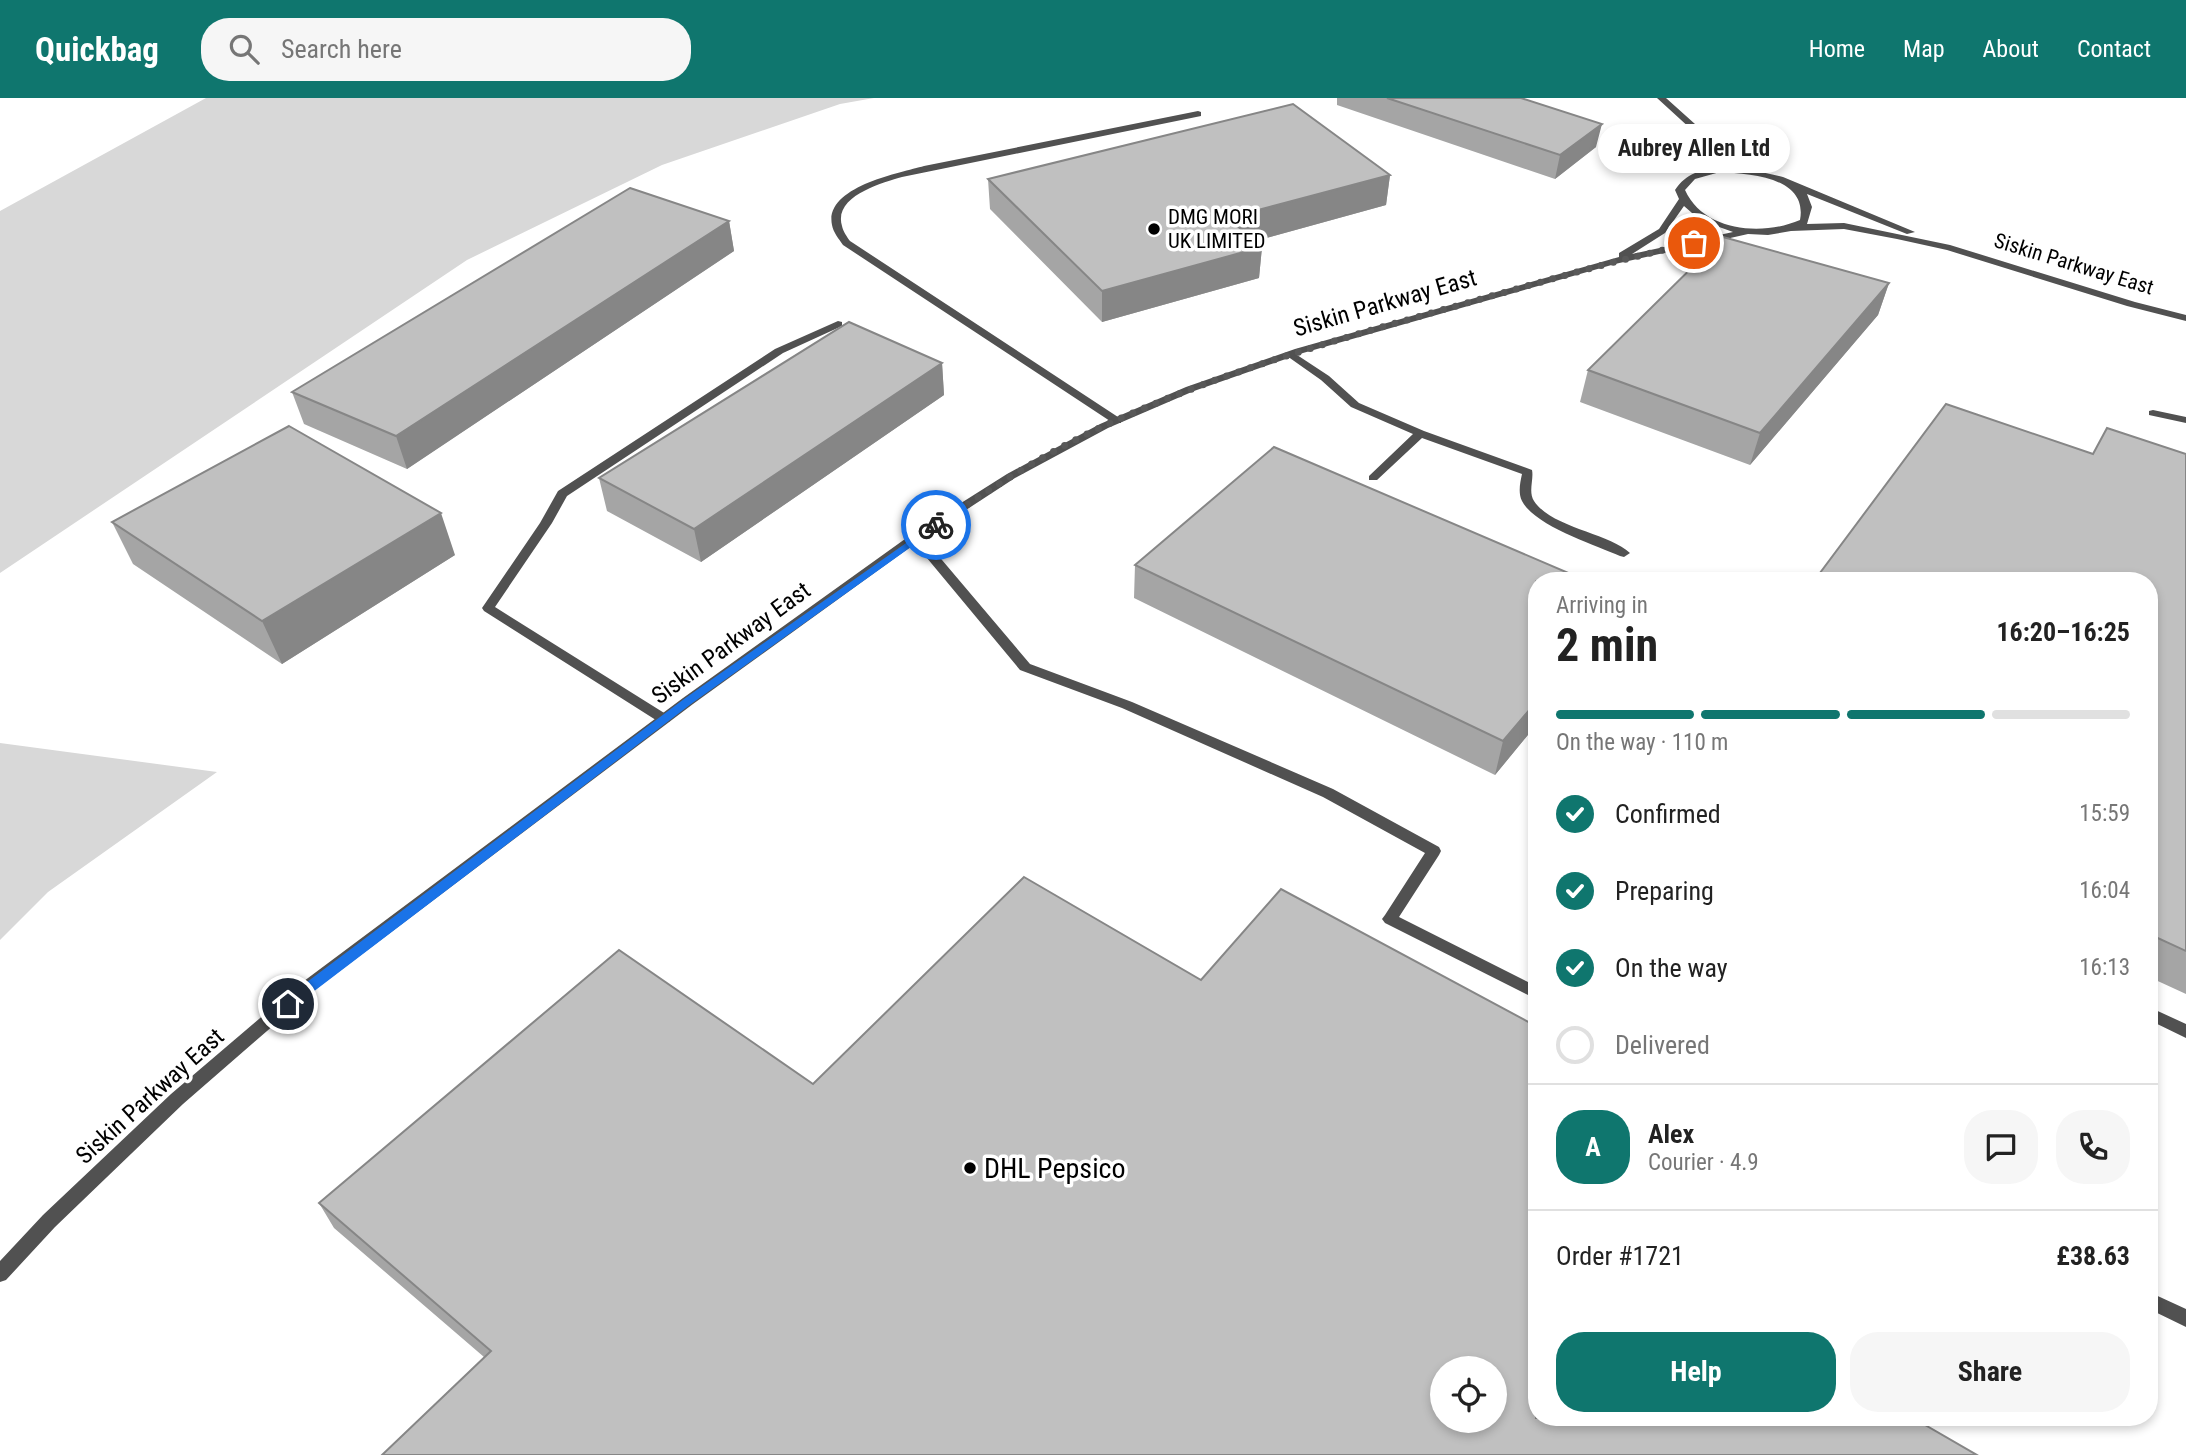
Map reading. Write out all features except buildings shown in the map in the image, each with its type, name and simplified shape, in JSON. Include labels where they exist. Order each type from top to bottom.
[{"type":"street","points":[[1661,98],[1741,170]]},
{"type":"street","points":[[1117,421],[846,243],[836,224],[840,207],[857,191],[914,171],[1198,114]]},
{"type":"street","name":"Siskin Parkway East","points":[[1613,261],[1662,230],[1683,201],[1680,190],[1685,181],[1701,172],[1741,170],[1783,181],[1950,248],[2131,304],[2186,318]]},
{"type":"street","points":[[1783,181],[1799,191],[1807,201],[1810,211],[1805,222],[1792,228]]},
{"type":"street","points":[[1683,201],[1705,218],[1749,231]]},
{"type":"street","name":"Siskin Parkway East","points":[[0,1274],[49,1221],[177,1099],[306,988],[664,719],[916,537],[1011,475],[1117,421],[1191,389],[1291,354],[1613,261],[1749,231],[1767,232],[1792,228],[1844,226],[1950,248]]},
{"type":"street","points":[[664,719],[488,608],[546,523],[562,494],[779,351],[838,324]]},
{"type":"street","points":[[1291,354],[1325,378],[1355,405],[1420,433],[1528,472],[1525,489],[1529,503],[1541,514],[1625,552]]},
{"type":"street","points":[[2153,413],[2186,420]]},
{"type":"street","points":[[1373,478],[1420,433]]},
{"type":"street","points":[[916,537],[1026,667],[1127,705],[1328,793],[1434,851],[1390,919],[1528,989]]},
{"type":"street","points":[[2158,1017],[2186,1031]]},
{"type":"street","points":[[2158,1304],[2186,1318]]},
{"type":"shaded area","points":[[206,98],[874,98],[840,104],[662,165],[467,260],[0,573],[0,211]]},
{"type":"shaded area","points":[[0,743],[217,772],[48,892],[0,940]]},
{"type":"way so far","points":[[936,525],[1011,475],[1104,426],[1191,389],[1300,351],[1613,261],[1694,243]]},
{"type":"place","name":"DMG MORI UK LIMITED","points":[[1154,229]]},
{"type":"place","name":"Aubrey Allen Ltd","points":[[1694,243]]},
{"type":"place","name":"DHL Pepsico","points":[[970,1168]]},
{"type":"route","points":[[288,1004],[688,701],[936,525]]}]
